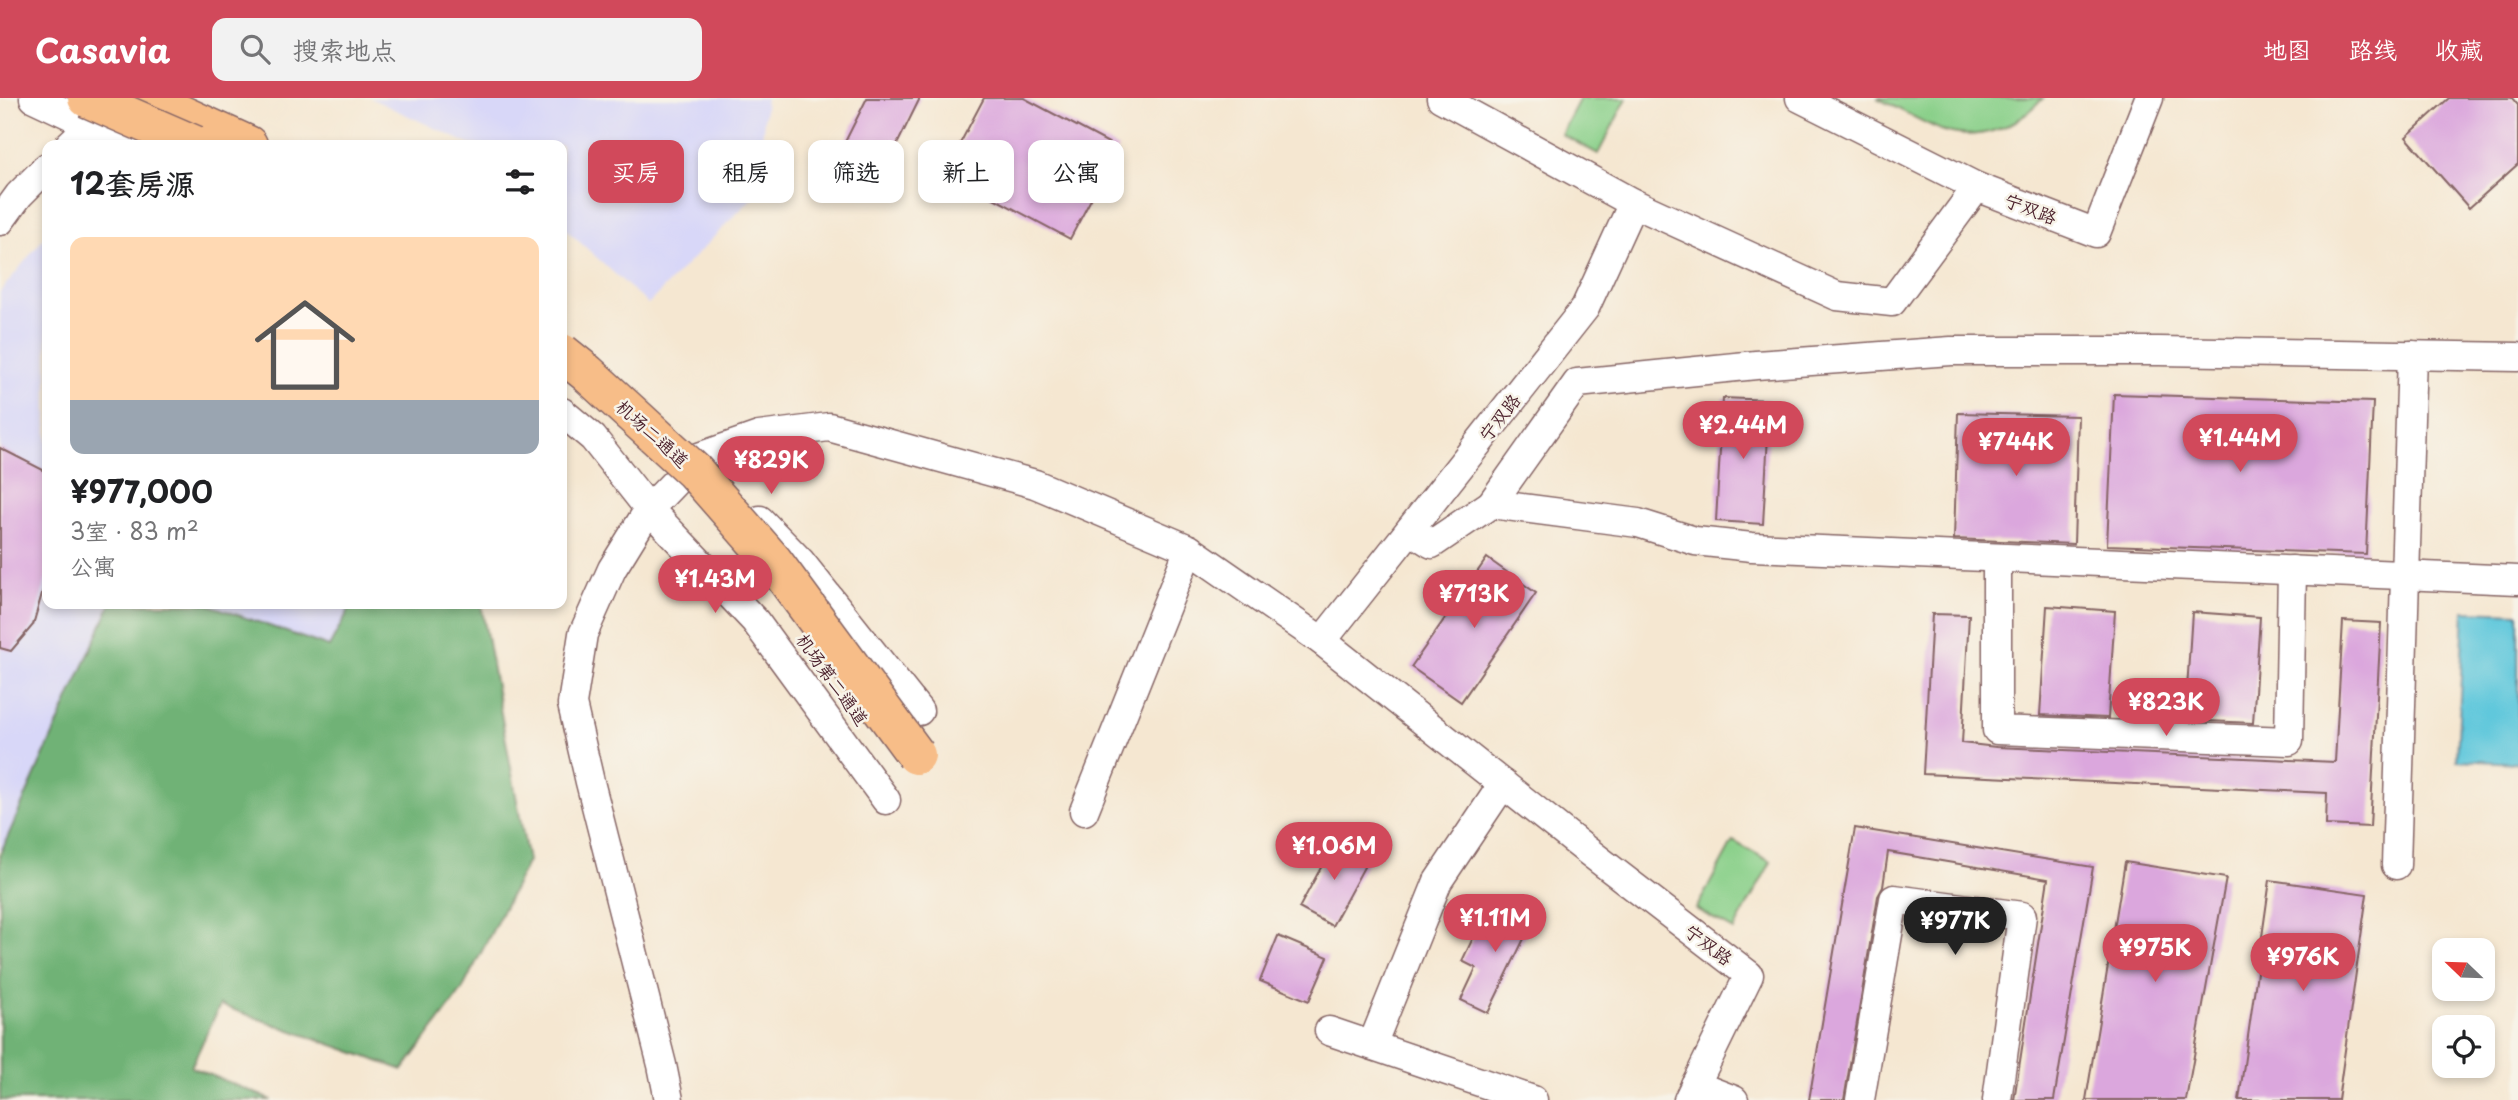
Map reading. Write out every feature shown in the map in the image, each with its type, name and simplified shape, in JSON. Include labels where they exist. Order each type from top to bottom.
[{"type":"highway","points":[[145,98],[237,140]]},
{"type":"highway","points":[[89,112],[179,140]]},
{"type":"highway","name":"机场二通道","points":[[567,357],[694,471],[773,561],[900,774]]},
{"type":"highway","name":"机场第二通道","points":[[567,386],[677,485],[758,575],[900,774]]},
{"type":"street","points":[[34,98],[89,112],[127,140]]},
{"type":"street","points":[[72,140],[89,112],[120,98]]},
{"type":"street","points":[[155,98],[243,140]]},
{"type":"street","points":[[1441,98],[1633,203],[1837,296],[1892,302],[1977,187],[1800,98]]},
{"type":"street","name":"宁双路","points":[[1977,187],[2096,233],[2149,98]]},
{"type":"street","points":[[0,221],[19,195],[42,172]]},
{"type":"street","name":"宁双路","points":[[1633,203],[1585,309],[1322,641],[1749,975],[1692,1093],[1734,1100]]},
{"type":"street","points":[[567,347],[626,392],[699,457],[800,561],[919,711]]},
{"type":"street","points":[[1410,530],[1432,544],[1491,504],[1577,383],[1756,365],[1951,351],[2159,351],[2518,357]]},
{"type":"street","points":[[2396,864],[2412,355]]},
{"type":"street","points":[[567,416],[593,438],[649,509],[900,774]]},
{"type":"street","points":[[669,1100],[572,704],[583,634],[612,569],[649,509],[699,457],[759,436],[829,427],[1035,484],[1189,549],[1322,641]]},
{"type":"street","points":[[1491,504],[1638,523],[1695,541],[1752,547],[2518,580]]},
{"type":"street","points":[[1084,811],[1189,549]]},
{"type":"street","points":[[1997,558],[1997,730],[2039,732],[2289,741],[2292,570]]},
{"type":"street","points":[[1372,1045],[1438,881],[1503,784]]},
{"type":"street","points":[[1860,1100],[1894,899],[2022,916],[1997,1100]]},
{"type":"street","points":[[1329,1031],[1533,1100]]},
{"type":"shaded area","points":[[370,98],[766,98],[762,140],[698,140],[698,203],[747,203],[648,304],[567,231],[567,140],[460,140]]},
{"type":"shaded area","points":[[42,240],[42,609],[109,609],[0,854],[0,292]]},
{"type":"shaded area","points":[[221,609],[349,609],[329,647]]},
{"type":"green space","points":[[1580,98],[1627,98],[1598,154],[1561,134]]},
{"type":"green space","points":[[1877,98],[2043,98],[2022,117],[2009,124],[1996,130],[1969,135],[1941,130]]},
{"type":"green space","points":[[109,609],[221,609],[329,647],[349,609],[482,609],[528,861],[462,990],[403,1070],[220,1005],[191,1067],[272,1100],[0,1100],[0,854]]},
{"type":"green space","points":[[1733,841],[1771,862],[1734,930],[1696,909]]},
{"type":"water","points":[[2464,611],[2518,613],[2518,763],[2457,760]]},
{"type":"building","points":[[867,98],[920,98],[899,140],[846,140]]},
{"type":"building","points":[[984,98],[1024,98],[1103,140],[1028,140],[1028,203],[1089,203],[1070,239],[1003,203],[1014,203],[1014,140],[962,140]]},
{"type":"building","points":[[2449,98],[2512,98],[2518,105],[2518,164],[2469,208],[2406,137]]},
{"type":"building","points":[[2114,394],[2373,402],[2366,554],[2107,545]]},
{"type":"building","points":[[1723,398],[1770,400],[1763,524],[1716,521]]},
{"type":"building","points":[[1958,413],[2078,416],[2074,544],[1954,539]]},
{"type":"building","points":[[0,448],[42,469],[42,594],[33,625],[11,651],[0,648]]},
{"type":"building","points":[[1487,558],[1536,593],[1461,702],[1411,667]]},
{"type":"building","points":[[2047,606],[2115,611],[2108,718],[2040,715]]},
{"type":"building","points":[[2192,612],[2260,617],[2253,723],[2185,720]]},
{"type":"building","points":[[1932,614],[1969,615],[1962,743],[1996,747],[2335,762],[2343,621],[2381,623],[2370,827],[2326,825],[2327,793],[1923,774]]},
{"type":"building","points":[[1855,828],[2093,867],[2054,1100],[2014,1100],[2048,879],[1888,852],[1883,887],[1878,896],[1844,1100],[1809,1100]]},
{"type":"building","points":[[1337,838],[1370,856],[1332,926],[1299,908]]},
{"type":"building","points":[[2125,862],[2226,878],[2186,1100],[2086,1100]]},
{"type":"building","points":[[2270,880],[2367,894],[2338,1100],[2239,1100]]},
{"type":"building","points":[[1508,901],[1536,914],[1488,1013],[1461,1000],[1476,968],[1462,961],[1482,919],[1496,926]]},
{"type":"building","points":[[1278,936],[1328,957],[1309,1001],[1260,981]]}]
